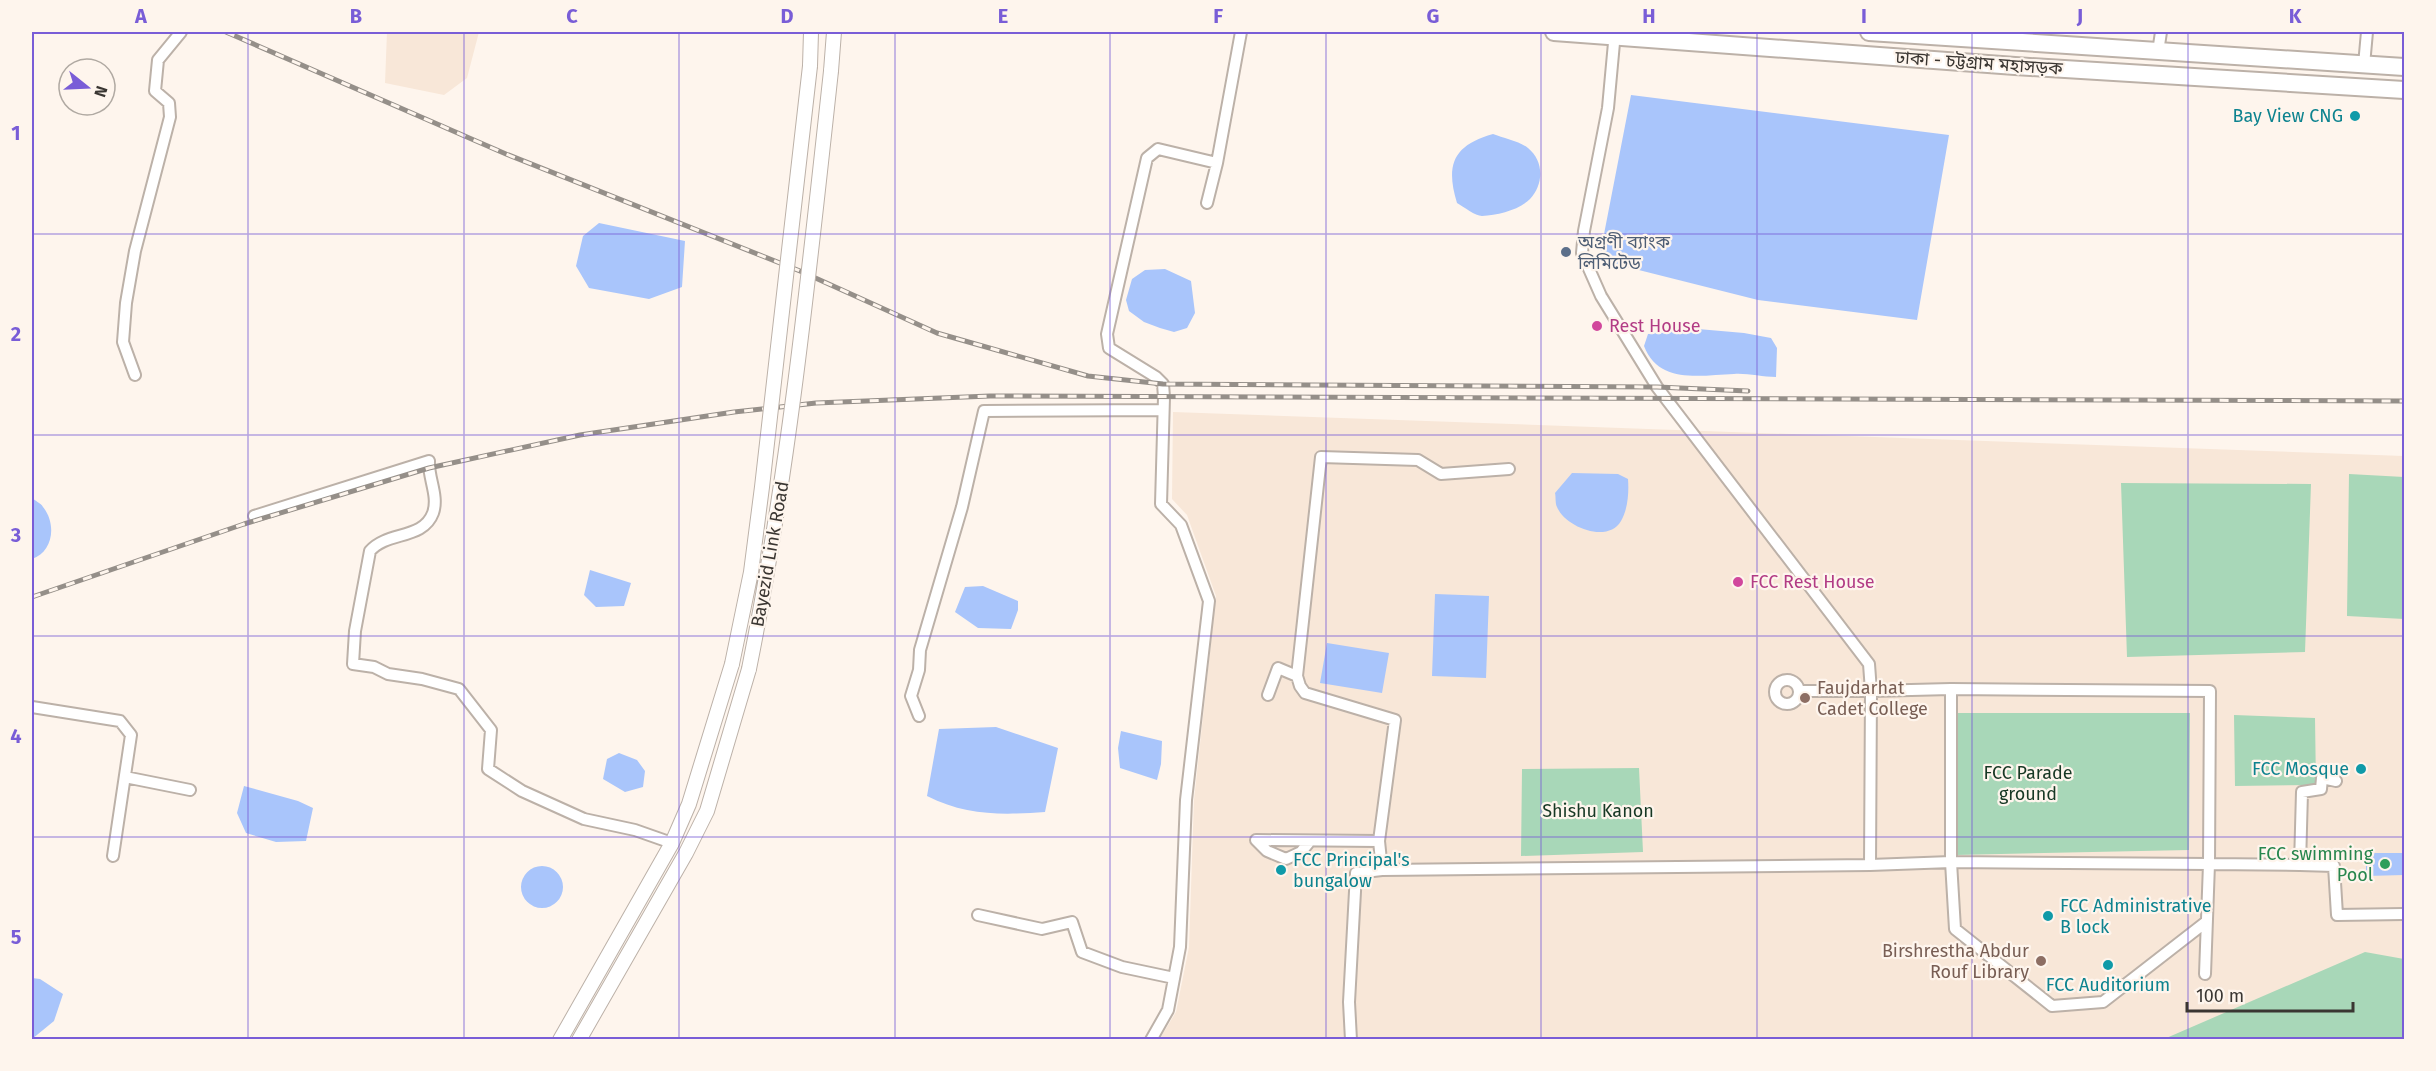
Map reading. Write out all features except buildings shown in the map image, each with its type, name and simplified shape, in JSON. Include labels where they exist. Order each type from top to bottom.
[{"type":"highway","name":"ঢাকা - চট্টগ্রাম মহাসড়ক","points":[[1554,32],[1615,33],[2015,66],[2404,90]]},
{"type":"highway","name":"ঢাকা - চট্টগ্রাম মহাসড়ক","points":[[1869,32],[2404,67]]},
{"type":"main road","name":"Bayezid Link Road","points":[[560,1040],[672,843],[689,804],[732,664],[751,572],[762,487],[810,66],[811,32]]},
{"type":"main road","name":"Bayezid Link Road","points":[[579,1040],[686,853],[706,811],[749,669],[783,484],[799,359],[834,32]]},
{"type":"street","points":[[135,375],[123,342],[126,303],[135,251],[170,117],[170,103],[155,91],[158,60],[181,32]]},
{"type":"street","points":[[1208,203],[1241,32]]},
{"type":"street","points":[[2158,52],[2161,32]]},
{"type":"street","points":[[2364,65],[2367,32]]},
{"type":"street","points":[[1615,33],[1608,108],[1584,231],[1582,254],[1601,296],[1657,387],[1869,664],[1871,691],[1870,866]]},
{"type":"street","points":[[1151,1040],[1168,1010],[1180,947],[1186,800],[1209,601],[1181,525],[1161,504],[1163,384],[1156,377],[1109,348],[1107,334],[1147,158],[1158,149],[1217,163]]},
{"type":"street","points":[[919,716],[911,696],[919,670],[920,650],[962,507],[984,411],[1163,410]]},
{"type":"street","points":[[1382,870],[1380,841],[1395,720],[1305,693],[1297,676],[1321,457],[1418,460],[1441,474],[1509,469]]},
{"type":"street","points":[[254,516],[429,461],[435,498],[433,514],[424,526],[412,533],[378,542],[370,551],[355,631],[354,664],[374,667],[388,674],[422,679],[459,689],[491,730],[488,769],[522,791],[584,819],[635,830],[672,843]]},
{"type":"street","points":[[1268,695],[1274,667],[1297,676]]},
{"type":"street","points":[[1951,689],[1950,862],[1955,929],[2052,1006],[2103,1002],[2206,922]]},
{"type":"street","points":[[1800,691],[1951,689],[2210,691],[2209,864],[2205,974]]},
{"type":"street","points":[[32,709],[120,721],[131,735],[113,856]]},
{"type":"street","points":[[125,777],[190,790]]},
{"type":"street","points":[[2300,865],[2302,792],[2321,789],[2322,778],[2336,780]]},
{"type":"street","points":[[1310,841],[1380,841]]},
{"type":"street","points":[[1351,1040],[1348,1002],[1356,873],[1382,870],[1870,866],[1950,862],[2334,866],[2337,915],[2404,914]]},
{"type":"street","points":[[978,915],[1042,929],[1072,922],[1082,952],[1122,967],[1174,978]]},
{"type":"shaded area","points":[[387,32],[479,32],[467,78],[444,95],[385,83]]},
{"type":"shaded area","name":"Faujdarhat Cadet College","points":[[1173,412],[2404,456],[2404,1039],[1159,1040],[1176,1012],[1189,947],[1194,800],[1216,596],[1187,515],[1172,499]]},
{"type":"green space","points":[[2349,474],[2404,477],[2404,619],[2347,616]]},
{"type":"green space","points":[[2121,483],[2311,484],[2305,652],[2127,657]]},
{"type":"green space","name":"FCC Parade ground","points":[[1958,713],[2190,713],[2189,850],[1956,855]]},
{"type":"green space","points":[[2234,715],[2315,718],[2316,785],[2235,786]]},
{"type":"green space","name":"Shishu Kanon","points":[[1639,768],[1643,852],[1521,856],[1522,769]]},
{"type":"green space","points":[[2365,952],[2404,959],[2404,1039],[2164,1039]]},
{"type":"water","points":[[1631,95],[1949,135],[1917,320],[1758,300],[1599,260]]},
{"type":"water","points":[[1493,134],[1528,148],[1537,159],[1540,180],[1535,193],[1520,206],[1501,213],[1479,216],[1457,203],[1452,177],[1453,167],[1461,150]]},
{"type":"water","points":[[599,223],[685,241],[682,287],[649,299],[589,288],[576,266],[583,236]]},
{"type":"water","points":[[1165,269],[1191,281],[1195,313],[1187,328],[1174,332],[1144,322],[1129,311],[1126,300],[1132,279],[1145,270]]},
{"type":"water","points":[[1698,329],[1771,338],[1777,348],[1776,377],[1739,374],[1682,375],[1660,367],[1644,346],[1648,334]]},
{"type":"water","points":[[1572,473],[1618,474],[1628,479],[1625,511],[1615,528],[1597,532],[1587,530],[1569,521],[1562,514],[1556,505],[1555,493]]},
{"type":"water","points":[[32,498],[41,504],[47,514],[51,537],[45,550],[32,559]]},
{"type":"water","points":[[590,570],[631,583],[624,606],[596,607],[584,595]]},
{"type":"water","points":[[983,586],[1018,601],[1018,610],[1011,629],[978,628],[955,612],[965,587]]},
{"type":"water","points":[[1435,594],[1489,596],[1486,678],[1432,676]]},
{"type":"water","points":[[1327,643],[1389,653],[1382,693],[1320,683]]},
{"type":"water","points":[[996,727],[1058,748],[1045,812],[1014,814],[970,811],[927,796],[939,729]]},
{"type":"water","points":[[1121,731],[1162,741],[1161,764],[1157,780],[1120,768],[1118,748]]},
{"type":"water","points":[[619,753],[637,760],[645,771],[643,787],[625,792],[603,779],[607,759]]},
{"type":"water","points":[[244,786],[298,801],[313,808],[306,841],[276,842],[246,833],[237,813]]},
{"type":"water","name":"FCC swimming Pool","points":[[2366,853],[2404,853],[2404,875],[2366,876]]},
{"type":"water","points":[[542,866],[557,872],[563,887],[557,902],[542,908],[527,902],[521,887],[527,872]]},
{"type":"water","points":[[32,978],[40,979],[63,994],[54,1021],[32,1039]]},
{"type":"railway","points":[[226,32],[506,154],[800,271],[937,333],[1088,376],[1163,384],[1657,387],[1748,391]]},
{"type":"railway","points":[[32,597],[244,524],[429,468],[580,435],[734,412],[816,403],[990,396],[2404,401]]},
{"type":"place","name":"Bay View CNG","points":[[2355,116]]},
{"type":"place","name":"অগ্রণী ব্যাংক লিমিটেড","points":[[1566,252]]},
{"type":"place","name":"Rest House","points":[[1597,326]]},
{"type":"place","name":"FCC Rest House","points":[[1738,582]]},
{"type":"place","name":"Faujdarhat Cadet College","points":[[1805,698]]},
{"type":"place","name":"FCC Mosque","points":[[2361,769]]},
{"type":"place","name":"FCC swimming Pool","points":[[2385,864]]},
{"type":"place","name":"FCC Principal's bungalow","points":[[1281,870]]},
{"type":"place","name":"FCC Administrative B lock","points":[[2048,916]]},
{"type":"place","name":"Birshrestha Abdur Rouf Library","points":[[2041,961]]},
{"type":"place","name":"FCC Auditorium","points":[[2108,965]]}]
